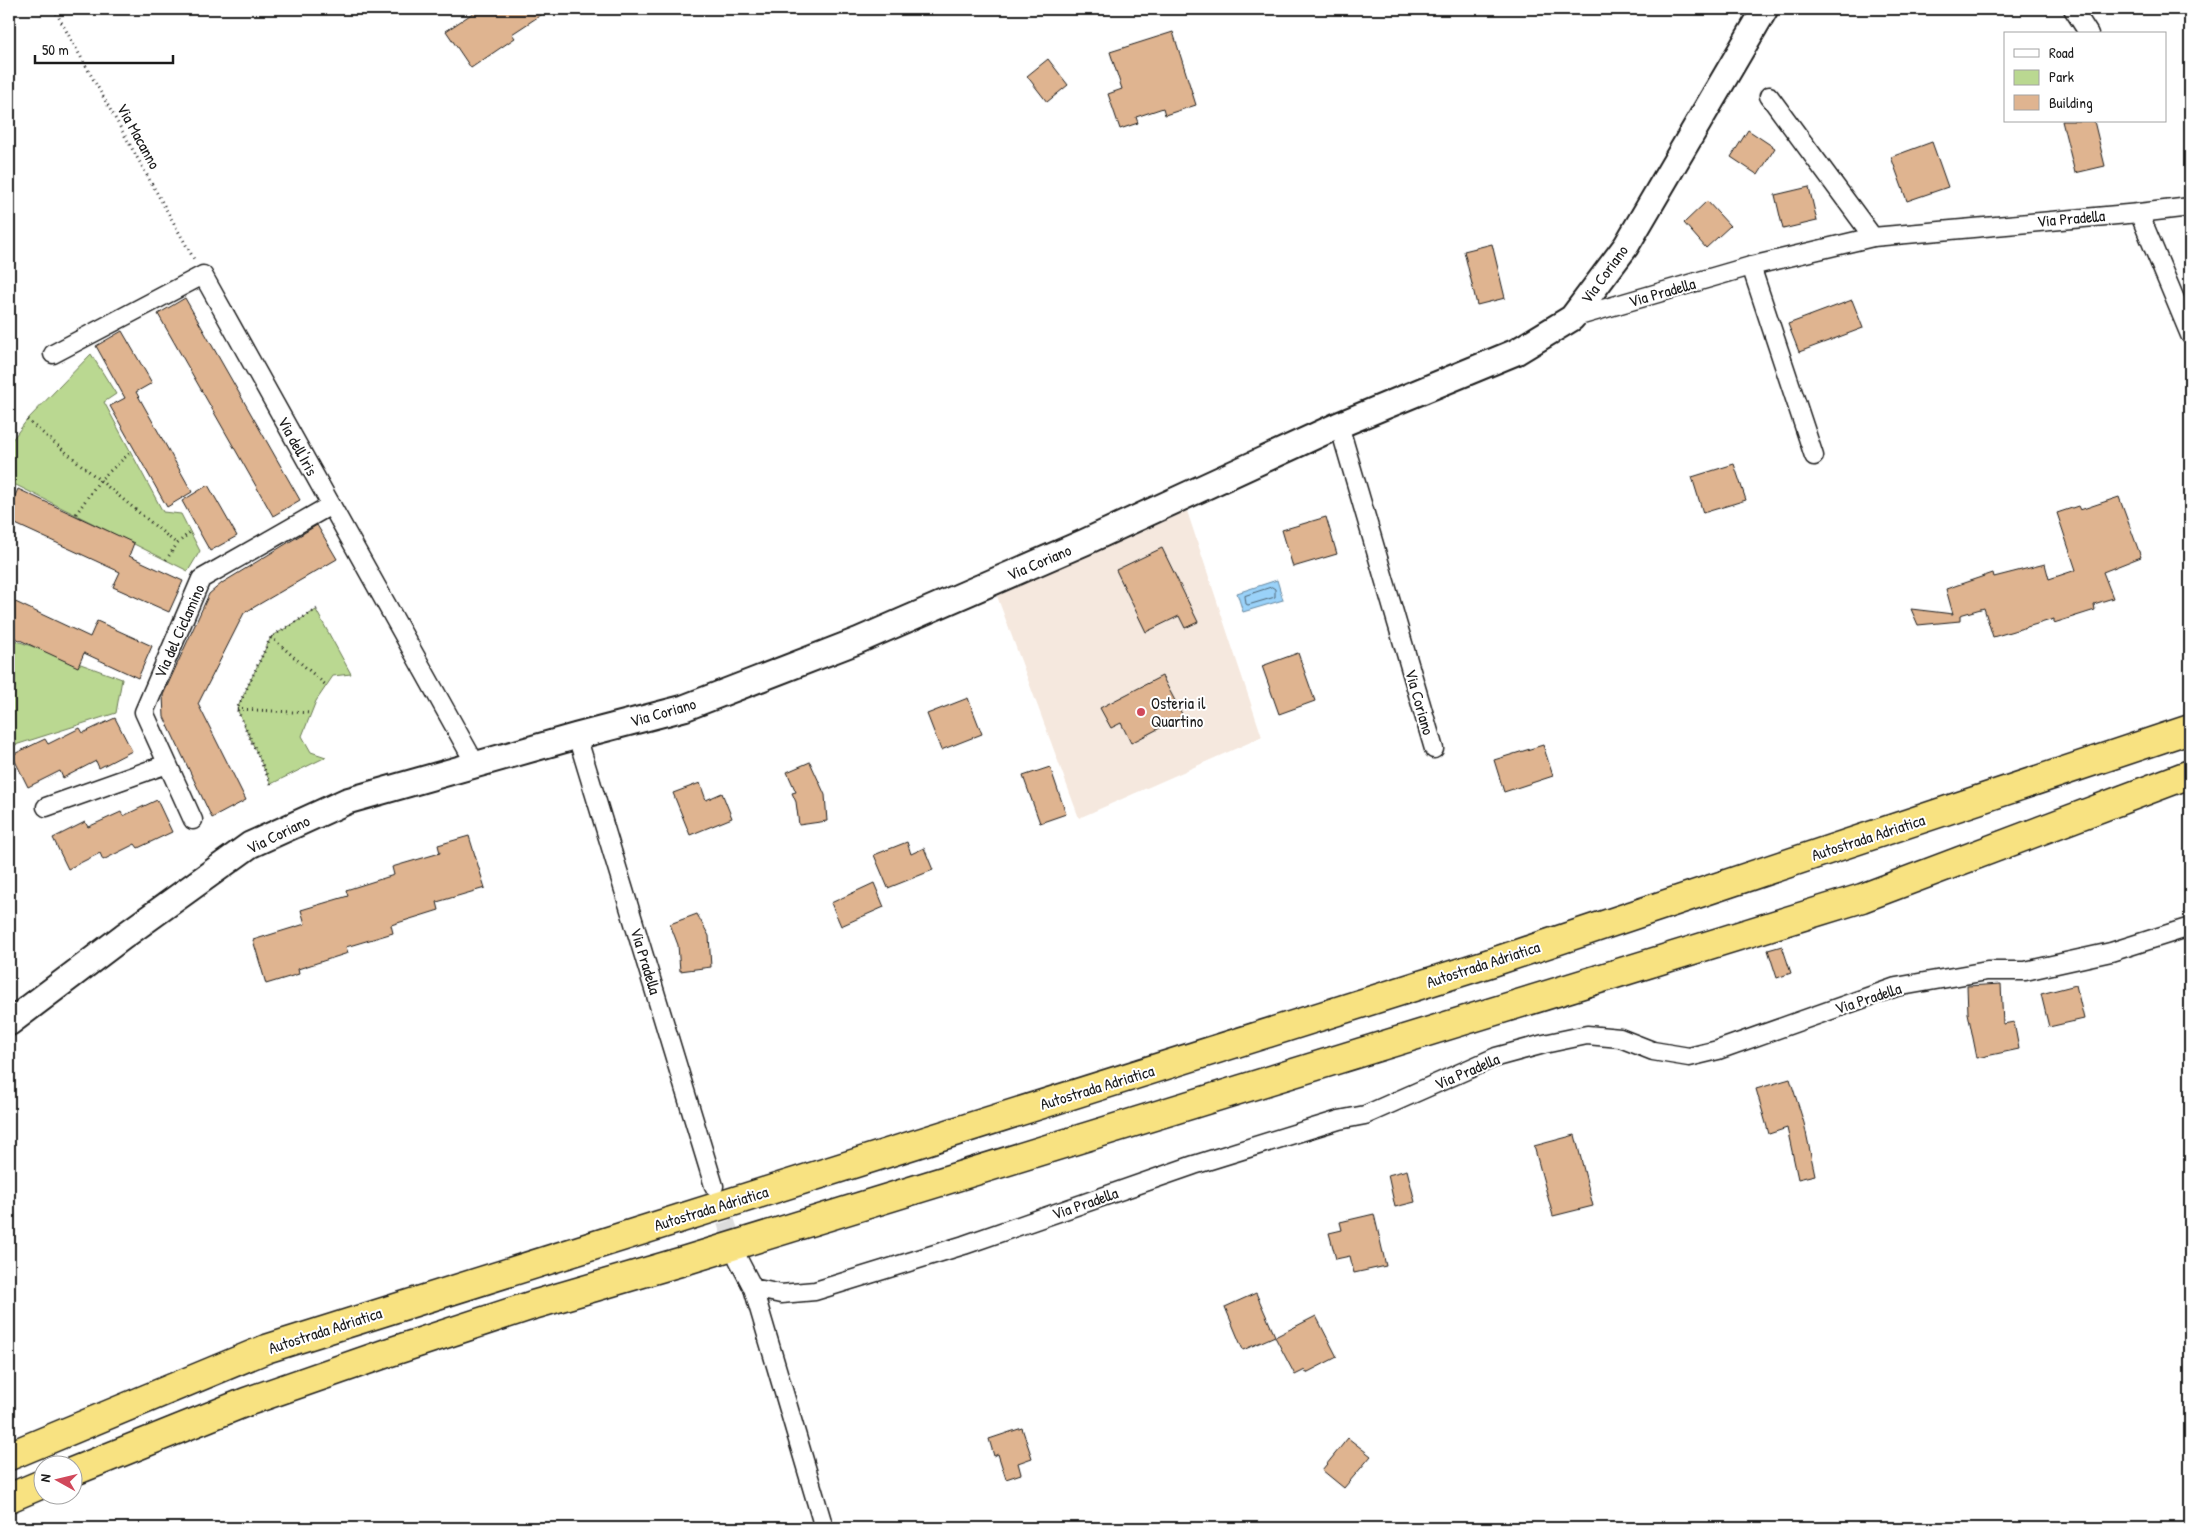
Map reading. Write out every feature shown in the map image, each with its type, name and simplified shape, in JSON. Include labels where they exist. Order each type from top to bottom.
[{"type":"highway","name":"Autostrada Adriatica","points":[[9,1456],[266,1348],[1493,962],[2190,729]]},
{"type":"highway","points":[[82,1468],[246,1402],[533,1305],[680,1262],[1862,898],[2190,774]]},
{"type":"highway","points":[[9,1498],[32,1488]]},
{"type":"main road","name":"Via Coriano","points":[[9,1023],[250,844],[347,801],[684,708],[857,641],[1084,542],[1338,425],[1516,352],[1572,318],[1626,246],[1765,9]]},
{"type":"street","points":[[2073,9],[2088,32]]},
{"type":"street","points":[[1769,96],[1873,237]]},
{"type":"street","name":"Via Pradella","points":[[1572,318],[1751,266],[1873,237],[2190,207]]},
{"type":"street","points":[[2139,213],[2190,335]]},
{"type":"street","points":[[1751,266],[1814,456]]},
{"type":"street","points":[[53,354],[203,275]]},
{"type":"street","name":"Via dell'Iris","points":[[203,275],[476,765]]},
{"type":"street","name":"Via Coriano","points":[[1338,425],[1434,749]]},
{"type":"street","name":"Via del Ciclamino","points":[[193,820],[144,712],[201,579],[331,505]]},
{"type":"street","name":"Via Pradella","points":[[577,736],[714,1186]]},
{"type":"street","points":[[46,807],[168,764]]},
{"type":"street","name":"Via Pradella","points":[[753,1288],[781,1294],[815,1291],[964,1245],[1194,1165],[1339,1120],[1365,1115],[1496,1057],[1544,1044],[1587,1035],[1620,1038],[1653,1050],[1689,1057],[1718,1050],[1896,987],[1987,971],[2025,971],[2111,952],[2190,927]]},
{"type":"street","points":[[738,1259],[753,1288],[824,1528]]},
{"type":"path","name":"Via Macanno","points":[[54,9],[203,275]]},
{"type":"path","points":[[27,420],[177,544]]},
{"type":"path","points":[[76,514],[100,480],[131,452]]},
{"type":"path","points":[[166,560],[177,544],[190,532]]},
{"type":"path","points":[[271,784],[237,709],[271,637],[317,609]]},
{"type":"path","points":[[271,637],[327,686]]},
{"type":"path","points":[[237,709],[311,713]]},
{"type":"shaded area","points":[[1187,511],[1262,737],[1079,818],[997,596]]},
{"type":"green space","points":[[91,354],[116,394],[104,402],[163,512],[181,514],[200,551],[188,571],[16,485],[9,494],[9,444],[27,420]]},
{"type":"green space","points":[[316,610],[351,674],[333,676],[316,701],[302,736],[311,752],[326,757],[271,784],[237,709],[271,637]]},
{"type":"green space","points":[[9,638],[122,679],[116,713],[9,747]]},
{"type":"water","points":[[1277,580],[1283,600],[1243,612],[1237,593]]},
{"type":"building","points":[[479,9],[550,9],[512,34],[515,38],[471,68],[446,31]]},
{"type":"building","points":[[1173,32],[1196,105],[1165,115],[1163,108],[1136,117],[1138,123],[1120,129],[1108,94],[1122,89],[1110,52]]},
{"type":"building","points":[[1048,59],[1068,85],[1047,102],[1027,76]]},
{"type":"building","points":[[2062,122],[2094,122],[2105,166],[2075,173]]},
{"type":"building","points":[[1748,130],[1775,148],[1758,175],[1731,157]]},
{"type":"building","points":[[1932,142],[1948,187],[1907,201],[1891,157]]},
{"type":"building","points":[[1809,187],[1817,221],[1783,229],[1775,195]]},
{"type":"building","points":[[1707,201],[1730,226],[1706,248],[1684,223]]},
{"type":"building","points":[[1492,244],[1505,298],[1477,305],[1464,251]]},
{"type":"building","points":[[185,298],[300,500],[273,516],[158,314]]},
{"type":"building","points":[[1852,300],[1863,328],[1799,352],[1788,324]]},
{"type":"building","points":[[122,331],[152,383],[136,392],[192,492],[167,507],[110,406],[125,398],[96,346]]},
{"type":"building","points":[[1734,464],[1746,500],[1703,513],[1692,477]]},
{"type":"building","points":[[208,485],[237,536],[210,551],[182,501]]},
{"type":"building","points":[[18,489],[134,543],[129,556],[183,581],[169,612],[113,587],[120,572],[9,521],[9,509]]},
{"type":"building","points":[[2119,497],[2141,557],[2103,572],[2113,598],[2094,604],[2095,610],[2054,623],[2054,619],[1993,637],[1984,608],[1960,615],[1960,621],[1918,625],[1911,609],[1953,614],[1946,589],[1993,573],[1994,577],[2045,564],[2049,579],[2076,570],[2057,513],[2078,506],[2080,510]]},
{"type":"building","points":[[1326,517],[1337,554],[1293,567],[1282,530]]},
{"type":"building","points":[[317,525],[337,559],[244,613],[198,704],[246,800],[212,818],[164,717],[163,695],[209,594],[222,583]]},
{"type":"building","points":[[1162,548],[1198,622],[1185,628],[1179,616],[1146,632],[1116,570]]},
{"type":"building","points":[[9,599],[90,637],[97,621],[152,646],[138,678],[84,653],[78,667],[9,635]]},
{"type":"building","points":[[1298,653],[1315,701],[1279,714],[1262,666]]},
{"type":"building","name":"Osteria il Quartino","points":[[1162,676],[1183,716],[1131,743],[1121,723],[1111,728],[1100,708]]},
{"type":"building","points":[[968,698],[982,734],[941,750],[927,714]]},
{"type":"building","points":[[115,718],[132,751],[99,768],[96,761],[63,778],[60,771],[28,787],[12,755],[45,739],[48,744],[80,728],[83,733]]},
{"type":"building","points":[[1543,745],[1553,776],[1504,792],[1494,760]]},
{"type":"building","points":[[810,762],[825,795],[827,821],[799,825],[796,802],[792,793],[796,792],[787,772]]},
{"type":"building","points":[[1050,767],[1066,814],[1040,823],[1023,776]]},
{"type":"building","points":[[700,783],[706,800],[722,793],[732,818],[690,835],[673,793]]},
{"type":"building","points":[[157,800],[172,832],[138,848],[135,844],[103,860],[100,853],[68,869],[53,838],[85,822],[88,827],[121,812],[123,816]]},
{"type":"building","points":[[469,836],[485,888],[437,902],[439,910],[391,925],[393,933],[346,947],[348,953],[298,969],[299,974],[266,984],[253,940],[305,924],[301,910],[348,896],[346,890],[394,875],[392,867],[440,853],[438,845]]},
{"type":"building","points":[[907,842],[911,854],[924,848],[933,870],[888,888],[874,855]]},
{"type":"building","points":[[874,883],[884,907],[841,926],[831,903]]},
{"type":"building","points":[[697,914],[709,936],[711,967],[680,971],[678,945],[670,924]]},
{"type":"building","points":[[1782,946],[1791,973],[1777,978],[1768,950]]},
{"type":"building","points":[[2001,984],[2003,1024],[2014,1022],[2019,1049],[1977,1058],[1968,1013],[1967,986]]},
{"type":"building","points":[[2076,985],[2084,1019],[2049,1027],[2041,994]]},
{"type":"building","points":[[1790,1079],[1804,1123],[1815,1175],[1798,1179],[1787,1128],[1769,1134],[1756,1089]]},
{"type":"building","points":[[1575,1135],[1593,1206],[1553,1216],[1534,1146]]},
{"type":"building","points":[[1407,1170],[1415,1202],[1395,1207],[1388,1175]]},
{"type":"building","points":[[1374,1214],[1386,1266],[1354,1273],[1350,1256],[1336,1259],[1329,1233],[1342,1230],[1340,1222]]},
{"type":"building","points":[[1256,1293],[1275,1336],[1243,1350],[1225,1307]]},
{"type":"building","points":[[1316,1316],[1337,1357],[1306,1373],[1305,1370],[1295,1375],[1275,1337]]},
{"type":"building","points":[[1022,1428],[1032,1458],[1018,1463],[1021,1474],[1006,1479],[998,1454],[994,1456],[989,1439]]},
{"type":"building","points":[[1348,1438],[1371,1456],[1344,1488],[1322,1470]]},
{"type":"tunnel","points":[[717,1196],[737,1254]]},
{"type":"place","name":"Osteria il Quartino","points":[[1141,712]]}]
